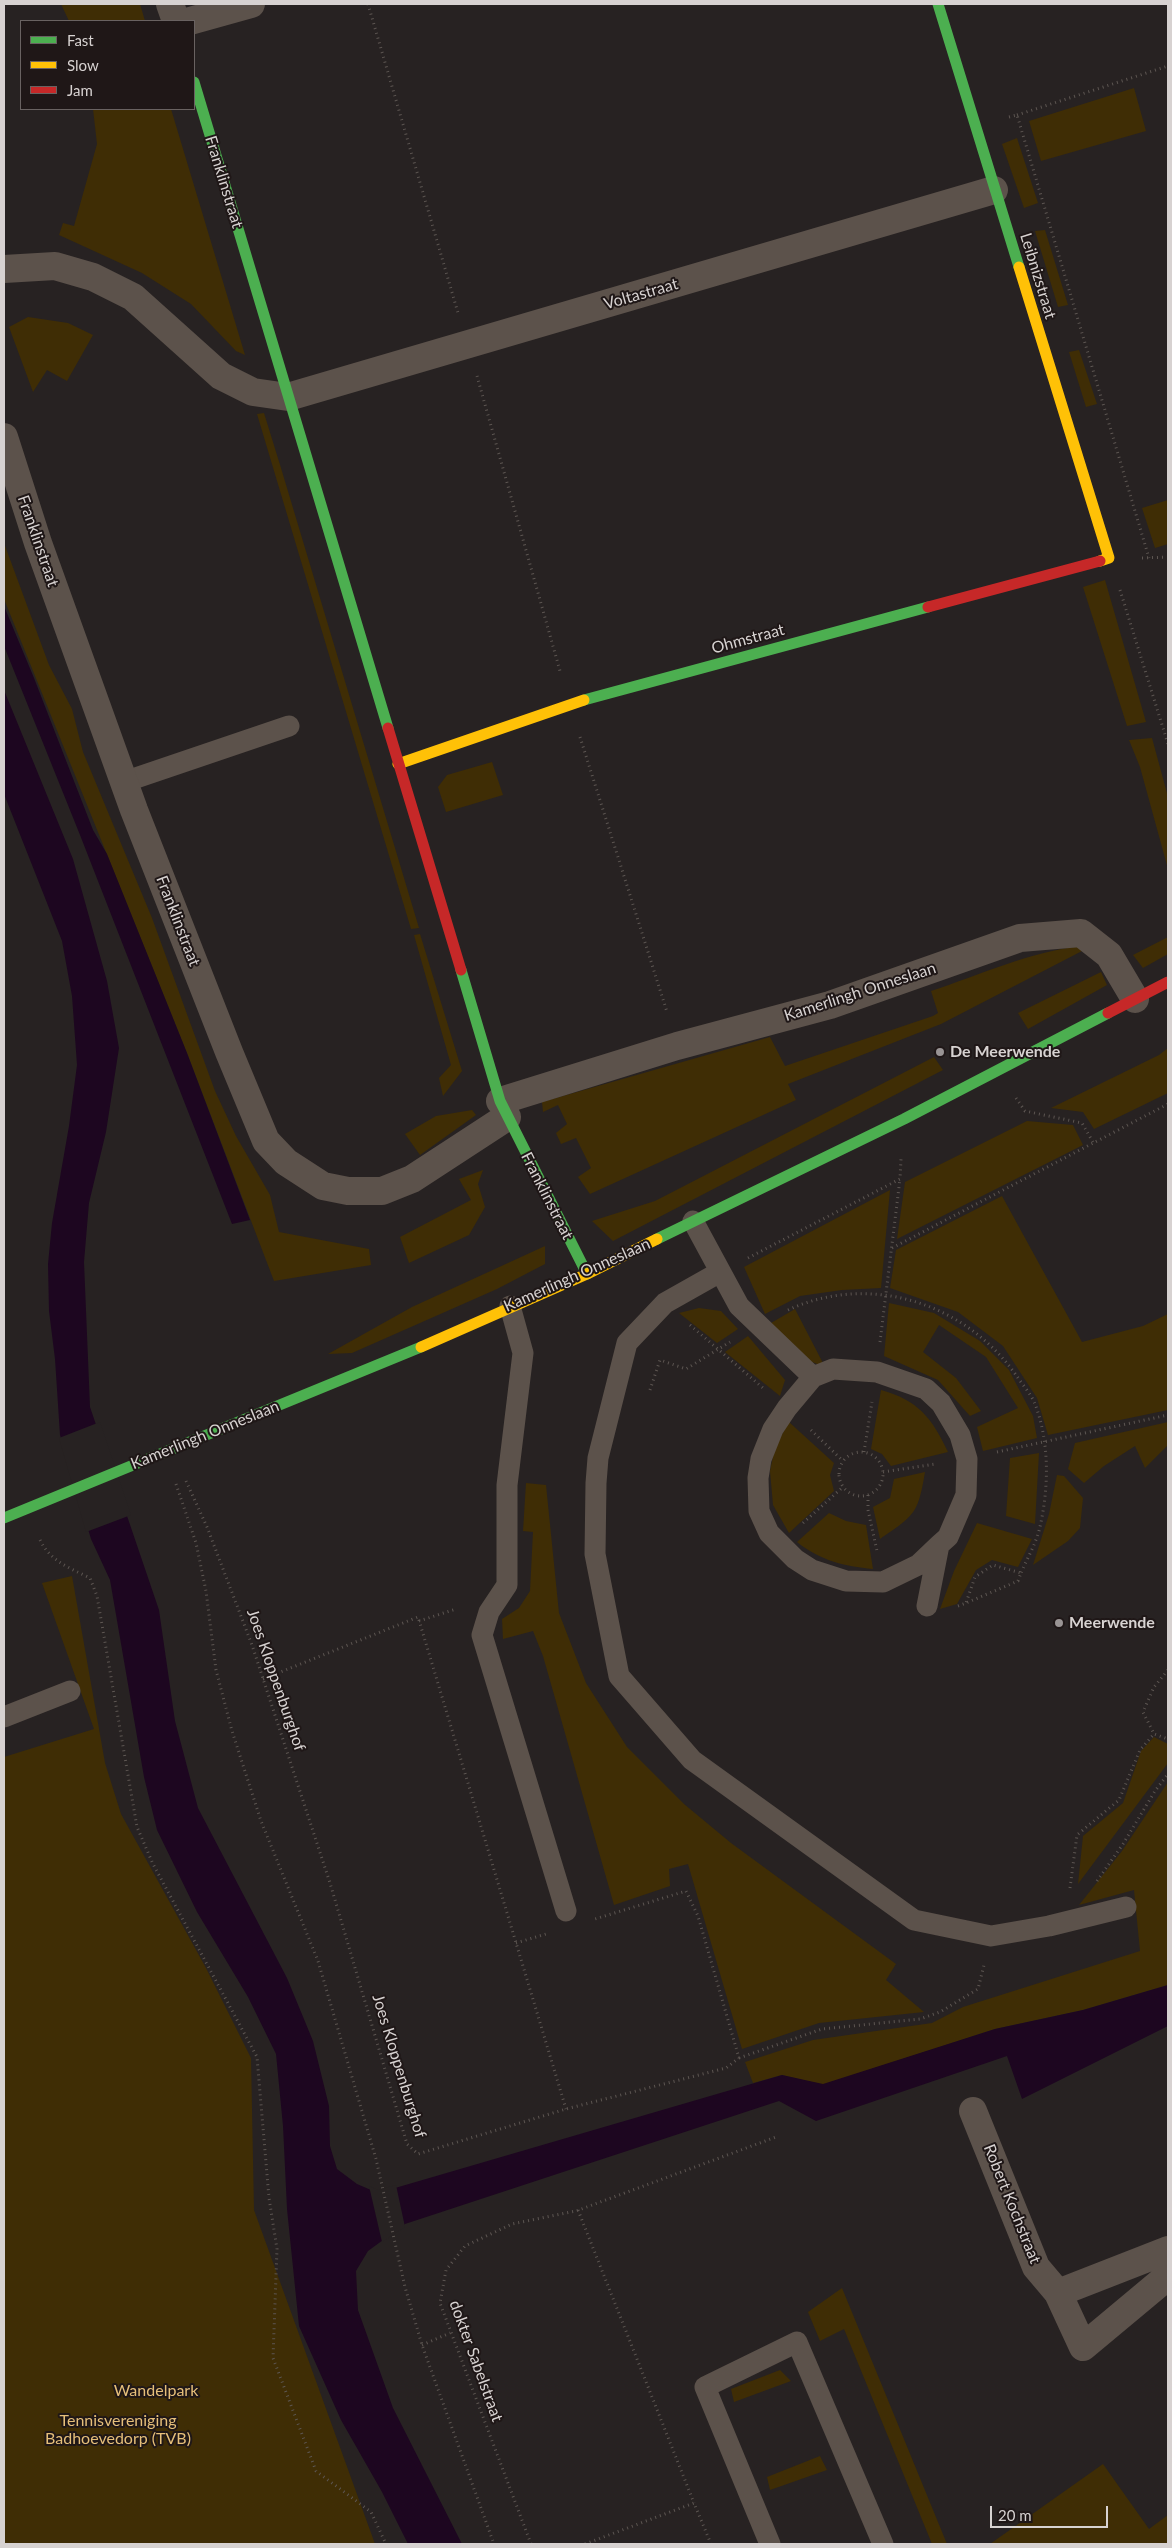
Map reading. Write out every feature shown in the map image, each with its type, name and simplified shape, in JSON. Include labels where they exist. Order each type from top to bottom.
[{"type":"street","points":[[170,4],[176,20]]},
{"type":"street","points":[[194,20],[250,4]]},
{"type":"street","name":"Leibnizstraat","points":[[938,4],[994,190],[1110,558]]},
{"type":"street","name":"Franklinstraat","points":[[195,85],[503,1109],[587,1274]]},
{"type":"street","name":"Voltastraat","points":[[288,397],[994,190]]},
{"type":"street","points":[[4,269],[55,266],[93,277],[133,297],[220,376],[252,392],[288,397]]},
{"type":"street","name":"Franklinstraat","points":[[4,437],[38,543],[124,782],[228,1052],[266,1141],[286,1162],[323,1186],[348,1191],[382,1191],[412,1178],[503,1109]]},
{"type":"street","name":"Ohmstraat","points":[[398,764],[570,704],[1110,558]]},
{"type":"street","name":"Kamerlingh Onneslaan","points":[[503,1109],[677,1046],[830,1005],[1020,938],[1081,933],[1109,955],[1135,998]]},
{"type":"street","name":"Kamerlingh Onneslaan","points":[[4,1518],[43,1504],[161,1452],[381,1365],[510,1306],[587,1274],[904,1119],[1168,982]]},
{"type":"street","name":"Robert Kochstraat","points":[[973,2111],[1036,2268],[1058,2293],[1083,2347],[1168,2276]]},
{"type":"street","points":[[1058,2293],[1168,2250]]},
{"type":"lane","points":[[124,782],[289,726]]},
{"type":"lane","points":[[693,1221],[739,1306],[813,1377]]},
{"type":"lane","points":[[720,1272],[665,1303],[627,1343],[598,1458],[595,1554],[619,1676],[692,1760],[914,1920],[991,1936],[1049,1926],[1126,1907]]},
{"type":"lane","points":[[510,1306],[523,1353],[507,1485],[508,1585],[489,1612],[482,1635],[566,1911]]},
{"type":"lane","points":[[833,1369],[877,1372],[926,1389],[941,1403],[960,1435],[967,1459],[966,1495],[948,1537],[918,1565],[883,1582],[846,1581],[812,1570],[795,1560],[770,1533],[759,1511],[758,1478],[761,1459],[774,1429],[787,1408],[813,1377],[833,1369]]},
{"type":"lane","points":[[927,1606],[939,1545]]},
{"type":"lane","points":[[4,1716],[70,1691]]},
{"type":"lane","points":[[770,2544],[705,2388],[798,2342],[883,2544]]},
{"type":"path","points":[[368,4],[468,344],[570,704],[677,1046]]},
{"type":"path","points":[[975,128],[1168,66]]},
{"type":"path","points":[[1017,115],[1149,558]]},
{"type":"path","points":[[1110,558],[1168,744]]},
{"type":"path","points":[[998,1070],[1025,1112],[1082,1123],[1094,1144]]},
{"type":"path","points":[[892,1248],[1168,1104]]},
{"type":"path","points":[[864,1452],[877,1372],[884,1295],[892,1248],[904,1119]]},
{"type":"path","points":[[720,1272],[900,1178]]},
{"type":"path","points":[[665,1303],[787,1408],[843,1461]]},
{"type":"path","points":[[883,1472],[967,1459],[1168,1415]]},
{"type":"path","points":[[161,1452],[177,1485],[196,1543],[206,1591],[216,1670],[232,1731],[261,1821],[318,1962],[376,2158],[405,2287],[422,2345],[494,2544]]},
{"type":"path","name":"Joes Kloppenburghof","points":[[161,1452],[189,1485],[208,1527],[263,1679],[330,1883],[407,2144],[418,2154],[566,2109],[726,2068],[739,2058],[822,2029],[920,2019],[940,2012],[978,1989],[991,1936]]},
{"type":"path","points":[[868,1496],[853,1494],[844,1487],[839,1473],[843,1461],[852,1454],[864,1452],[878,1459],[883,1472],[881,1484],[868,1496],[868,1510],[883,1582]]},
{"type":"path","points":[[780,1544],[844,1487]]},
{"type":"path","points":[[40,1540],[45,1550],[58,1563],[90,1578],[97,1596],[137,1827],[153,1864],[256,2057],[269,2198],[277,2249],[273,2358],[316,2471],[370,2512],[386,2544]]},
{"type":"path","points":[[993,1565],[1021,1573],[1018,1581],[966,1603],[975,1577],[993,1565]]},
{"type":"path","points":[[263,1679],[418,1617],[566,2109]]},
{"type":"path","points":[[1168,1670],[1154,1687],[1143,1712],[1154,1734],[1168,1739]]},
{"type":"path","points":[[1049,1926],[1068,1906],[1076,1835],[1119,1800],[1140,1750],[1154,1734]]},
{"type":"path","points":[[1092,1886],[1123,1844],[1155,1791],[1168,1774]]},
{"type":"path","points":[[591,1920],[686,1891],[698,1916],[739,2058]]},
{"type":"path","points":[[516,1943],[554,1932]]},
{"type":"path","name":"dokter Sabelstraat","points":[[531,2544],[440,2303],[446,2270],[465,2246],[512,2224],[578,2210],[776,2137]]},
{"type":"path","points":[[578,2210],[711,2544]]},
{"type":"path","points":[[422,2345],[450,2333]]},
{"type":"path","points":[[585,2544],[694,2503]]},
{"type":"green space","points":[[61,4],[140,4],[145,20],[69,20]]},
{"type":"green space","points":[[1134,88],[1146,131],[1041,161],[1029,121]]},
{"type":"green space","points":[[93,110],[171,110],[245,355],[236,351],[191,304],[142,273],[59,235],[63,223],[74,226],[97,144]]},
{"type":"green space","points":[[1017,138],[1038,203],[1024,208],[1002,144]]},
{"type":"green space","points":[[1045,230],[1068,305],[1058,307],[1035,231]]},
{"type":"green space","points":[[28,317],[68,323],[93,335],[67,381],[47,370],[33,392],[9,327]]},
{"type":"green space","points":[[1079,350],[1097,404],[1086,407],[1069,352]]},
{"type":"green space","points":[[264,413],[419,928],[411,929],[257,414]]},
{"type":"green space","points":[[1168,500],[1168,544],[1155,548],[1142,508]]},
{"type":"green space","points":[[4,543],[49,665],[72,709],[83,752],[152,918],[215,1091],[236,1136],[270,1195],[279,1232],[369,1249],[371,1265],[274,1281],[187,1053],[4,599]]},
{"type":"green space","points":[[1105,580],[1146,722],[1127,726],[1083,587]]},
{"type":"green space","points":[[1152,738],[1168,797],[1168,869],[1140,767],[1129,740]]},
{"type":"green space","points":[[492,762],[503,795],[446,812],[438,787],[447,775]]},
{"type":"green space","points":[[420,934],[462,1071],[443,1096],[439,1078],[451,1065],[414,935]]},
{"type":"green space","points":[[1168,937],[1168,954],[1143,968],[1133,955]]},
{"type":"green space","points":[[1082,946],[1082,951],[941,1024],[788,1084],[796,1100],[590,1194],[578,1177],[591,1168],[576,1138],[561,1144],[556,1133],[567,1124],[558,1105],[543,1112],[542,1102],[770,1037],[785,1066],[933,1016],[938,1013],[931,991],[1025,958]]},
{"type":"green space","points":[[1101,972],[1107,985],[1028,1029],[1018,1013]]},
{"type":"green space","points":[[1168,1048],[1168,1093],[1094,1129],[1083,1112],[1051,1108],[1159,1055]]},
{"type":"green space","points":[[934,1057],[943,1070],[613,1241],[592,1221],[655,1201]]},
{"type":"green space","points":[[472,1110],[476,1115],[420,1155],[405,1134],[436,1116]]},
{"type":"green space","points":[[1027,1121],[1073,1125],[1083,1145],[897,1239],[905,1182]]},
{"type":"green space","points":[[483,1170],[478,1184],[485,1207],[469,1235],[409,1263],[400,1237],[471,1200],[459,1179]]},
{"type":"green space","points":[[890,1190],[881,1288],[842,1290],[800,1296],[765,1314],[744,1267]]},
{"type":"green space","points":[[1002,1196],[1082,1342],[1143,1326],[1168,1314],[1168,1410],[1048,1435],[1037,1398],[1003,1346],[958,1312],[890,1288],[896,1250]]},
{"type":"green space","points":[[545,1246],[545,1264],[497,1289],[352,1353],[328,1354],[412,1307]]},
{"type":"green space","points":[[889,1303],[934,1313],[980,1341],[1009,1370],[1033,1416],[1037,1438],[983,1451],[977,1427],[1018,1408],[986,1357],[939,1325],[923,1352],[956,1378],[981,1411],[970,1416],[938,1380],[884,1356]]},
{"type":"green space","points":[[699,1308],[721,1311],[738,1329],[717,1343],[679,1313]]},
{"type":"green space","points":[[795,1309],[825,1367],[802,1358],[771,1323]]},
{"type":"green space","points":[[748,1336],[785,1380],[780,1396],[725,1352]]},
{"type":"green space","points":[[881,1390],[905,1399],[922,1412],[936,1429],[948,1452],[891,1466],[882,1454],[871,1449]]},
{"type":"green space","points":[[789,1422],[834,1463],[830,1475],[834,1491],[789,1533],[773,1505],[770,1471],[775,1447]]},
{"type":"green space","points":[[1168,1422],[1168,1445],[1145,1468],[1135,1446],[1104,1466],[1084,1483],[1068,1469],[1075,1443]]},
{"type":"green space","points":[[1039,1453],[1035,1524],[1006,1516],[1010,1458]]},
{"type":"green space","points":[[925,1472],[920,1497],[913,1512],[901,1524],[880,1539],[873,1507],[890,1498],[894,1479]]},
{"type":"green space","points":[[1057,1475],[1064,1476],[1083,1498],[1080,1528],[1068,1541],[1033,1565],[1049,1514]]},
{"type":"green space","points":[[526,1483],[546,1485],[559,1613],[586,1683],[627,1747],[684,1804],[731,1843],[896,1964],[886,1980],[924,2012],[819,2023],[742,2049],[688,1864],[669,1869],[670,1886],[614,1905],[543,1656],[533,1631],[503,1639],[502,1619],[519,1608],[530,1591],[533,1532],[523,1531]]},
{"type":"green space","points":[[829,1513],[846,1521],[866,1525],[873,1569],[833,1562],[815,1554],[797,1542]]},
{"type":"green space","points":[[977,1523],[1032,1539],[1018,1567],[992,1560],[976,1570],[957,1604],[940,1609],[954,1571]]},
{"type":"green space","name":"Tennisvereniging Badhoevedorp (TVB)","points":[[72,1576],[105,1763],[121,1814],[206,1968],[251,2058],[254,2210],[375,2544],[4,2544],[4,1757],[94,1729],[42,1583]]},
{"type":"green space","points":[[1154,1737],[1168,1744],[1168,1763],[1078,1884],[1083,1836],[1123,1803],[1141,1751]]},
{"type":"green space","points":[[1168,1782],[1168,1985],[1083,2010],[995,2029],[823,2085],[782,2075],[753,2083],[745,2062],[813,2040],[932,2023],[963,2007],[1140,1951],[1134,1890],[1079,1905],[1122,1851]]},
{"type":"green space","points":[[842,2288],[947,2544],[932,2544],[844,2329],[820,2341],[808,2312]]},
{"type":"green space","points":[[780,2370],[791,2381],[734,2402],[731,2389]]},
{"type":"green space","points":[[820,2456],[827,2470],[770,2490],[767,2477]]},
{"type":"green space","points":[[1103,2464],[1149,2529],[1168,2515],[1168,2544],[990,2544]]},
{"type":"shaded area","points":[[4,606],[93,830],[107,854],[187,1053],[250,1220],[232,1224],[4,646]]},
{"type":"shaded area","points":[[4,690],[73,859],[107,981],[119,1048],[106,1132],[89,1203],[84,1262],[90,1407],[159,1610],[175,1721],[198,1808],[287,1978],[313,2041],[329,2106],[330,2146],[337,2169],[357,2184],[378,2193],[782,2075],[823,2084],[995,2029],[1083,2010],[1168,1985],[1168,2026],[1022,2099],[1007,2056],[816,2121],[779,2101],[405,2224],[368,2251],[356,2271],[358,2310],[393,2408],[462,2544],[408,2544],[382,2492],[341,2420],[299,2326],[287,2209],[283,2126],[276,2054],[248,1997],[197,1912],[157,1830],[144,1777],[110,1580],[91,1539],[60,1435],[55,1359],[49,1311],[48,1264],[52,1223],[69,1126],[77,1065],[72,996],[62,941],[4,794]]},
{"type":"pier","points":[[100,1422],[131,1515],[86,1532],[59,1438]]},
{"type":"pier","points":[[396,2185],[405,2227],[382,2242],[369,2186],[378,2190]]},
{"type":"traffic: fast","points":[[938,4],[1019,267]]},
{"type":"traffic: fast","points":[[195,85],[388,728]]},
{"type":"traffic: fast","points":[[584,700],[928,607]]},
{"type":"traffic: fast","points":[[461,970],[500,1101],[587,1274]]},
{"type":"traffic: fast","points":[[657,1239],[904,1119],[1108,1013]]},
{"type":"traffic: fast","points":[[4,1518],[421,1347]]},
{"type":"traffic: slow","points":[[1019,267],[1109,558],[1100,561]]},
{"type":"traffic: slow","points":[[398,764],[584,700]]},
{"type":"traffic: slow","points":[[421,1347],[587,1274],[657,1239]]},
{"type":"traffic: jam","points":[[928,607],[1100,561]]},
{"type":"traffic: jam","points":[[388,728],[461,970]]},
{"type":"traffic: jam","points":[[1108,1013],[1168,982]]},
{"type":"place","name":"De Meerwende","points":[[940,1052]]},
{"type":"place","name":"Meerwende","points":[[1059,1623]]},
{"type":"park label","name":"Wandelpark","points":[[156,2391]]}]
